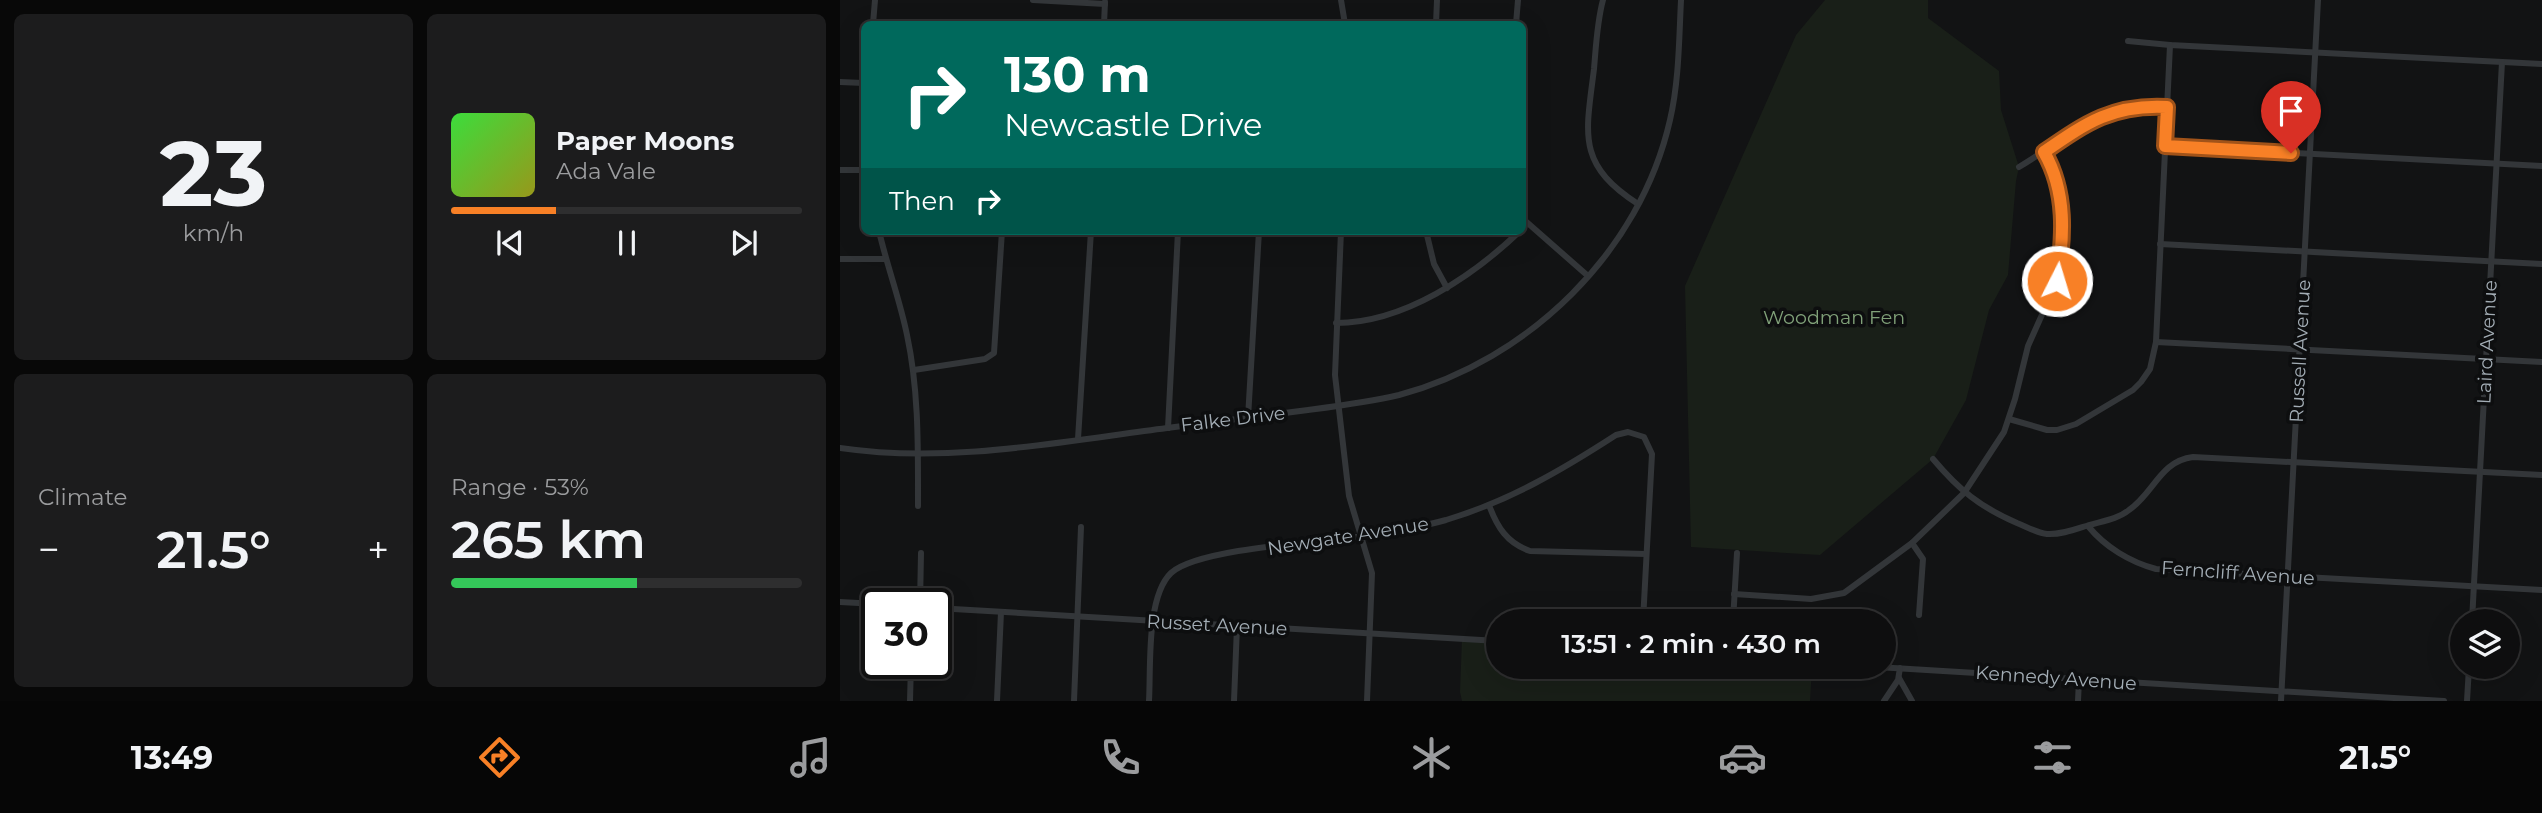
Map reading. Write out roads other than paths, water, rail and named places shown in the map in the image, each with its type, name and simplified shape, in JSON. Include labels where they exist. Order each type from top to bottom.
[{"type":"street","points":[[873,21],[874,0]]},
{"type":"street","points":[[1034,0],[1105,2],[1104,21]]},
{"type":"street","points":[[1341,0],[1344,21]]},
{"type":"street","points":[[1436,21],[1437,0]]},
{"type":"street","points":[[1516,21],[1518,0]]},
{"type":"street","points":[[1604,0],[1587,137],[1593,159],[1604,177],[1638,204]]},
{"type":"street","name":"Falke Drive","points":[[840,448],[918,454],[956,452],[1248,418],[1338,406],[1399,394],[1471,368],[1532,329],[1562,304],[1612,246],[1638,204],[1657,163],[1671,119],[1681,0]]},
{"type":"street","name":"Russell Avenue","points":[[2281,701],[2318,0]]},
{"type":"street","points":[[2128,41],[2542,64]]},
{"type":"street","points":[[2009,419],[2048,430],[2076,424],[2133,390],[2150,369],[2156,342],[2171,45]]},
{"type":"street","name":"Laird Avenue","points":[[2473,609],[2502,62]]},
{"type":"street","points":[[840,82],[861,83]]},
{"type":"street","points":[[2019,167],[2107,113],[2139,107],[2167,107]]},
{"type":"street","points":[[2165,146],[2542,166]]},
{"type":"street","points":[[1734,594],[1811,599],[1834,597],[1855,587],[1912,543],[1964,493],[1995,448],[2009,419],[2028,346],[2054,291],[2059,268],[2061,198],[2057,179],[2044,152]]},
{"type":"street","points":[[840,170],[861,170]]},
{"type":"street","points":[[1526,227],[1588,276]]},
{"type":"street","points":[[880,235],[902,311],[914,370],[918,414],[918,506]]},
{"type":"street","points":[[914,370],[985,359],[993,353],[996,344],[1002,235]]},
{"type":"street","points":[[1078,439],[1091,235]]},
{"type":"street","points":[[1168,428],[1178,235]]},
{"type":"street","points":[[1248,418],[1259,235]]},
{"type":"street","points":[[1341,235],[1335,375],[1349,496],[1372,573],[1367,701]]},
{"type":"street","points":[[1427,235],[1434,264],[1447,288]]},
{"type":"street","points":[[1336,323],[1360,320],[1399,309],[1447,288],[1479,268],[1513,235]]},
{"type":"street","points":[[2160,244],[2542,264]]},
{"type":"street","points":[[840,259],[886,259]]},
{"type":"street","points":[[2156,342],[2542,362]]},
{"type":"street","name":"Newgate Avenue","points":[[1149,701],[1154,606],[1160,588],[1171,574],[1186,563],[1210,556],[1361,537],[1419,526],[1489,505],[1537,484],[1616,435],[1628,432],[1644,438],[1652,454],[1646,554]]},
{"type":"street","points":[[1933,458],[1964,493],[1984,507],[2038,533],[2052,534],[2112,519],[2131,510],[2169,465],[2184,458],[2542,475]]},
{"type":"street","points":[[1489,505],[1501,531],[1514,544],[1530,551],[1646,554],[1644,609]]},
{"type":"street","name":"Ferncliff Avenue","points":[[2088,526],[2115,551],[2156,569],[2542,590]]},
{"type":"street","points":[[1074,701],[1081,527]]},
{"type":"street","points":[[1912,543],[1923,559],[1919,615]]},
{"type":"street","points":[[920,588],[921,553]]},
{"type":"street","points":[[1733,609],[1737,553]]},
{"type":"street","points":[[840,602],[861,603]]},
{"type":"street","name":"Russet Avenue","points":[[952,609],[1486,640]]},
{"type":"street","points":[[997,701],[1001,611]]},
{"type":"street","points":[[1234,701],[1237,626]]},
{"type":"street","name":"Kennedy Avenue","points":[[1896,668],[2444,701]]},
{"type":"street","points":[[1884,701],[1899,678],[1900,668]]},
{"type":"street","points":[[1899,678],[1912,701]]},
{"type":"street","points":[[910,701],[911,679]]},
{"type":"street","points":[[2468,701],[2469,679]]},
{"type":"street","points":[[2078,701],[2079,680]]},
{"type":"park label","name":"Woodman Fen","points":[[1834,317]]}]
